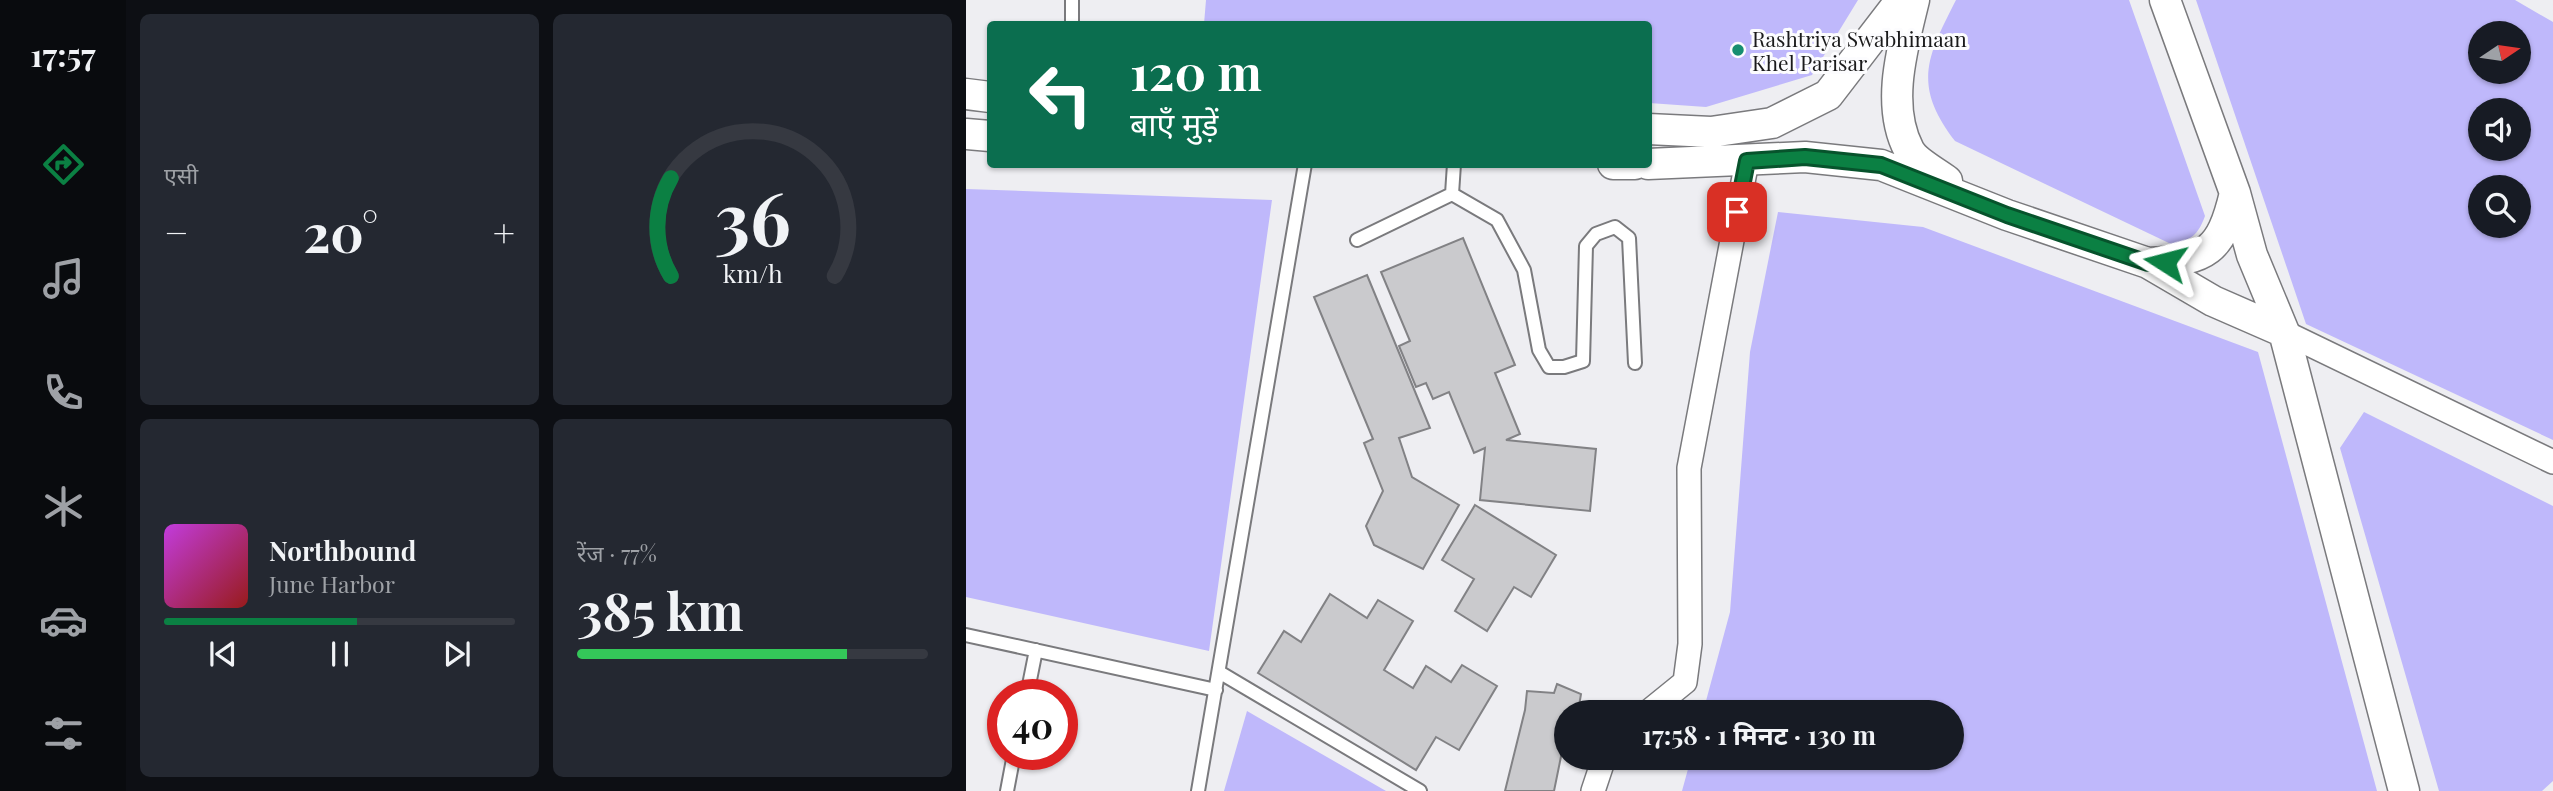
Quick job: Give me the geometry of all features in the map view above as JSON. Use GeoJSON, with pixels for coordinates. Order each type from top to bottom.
{"type":"FeatureCollection","features":[{"type":"Feature","properties":{"kind":"street"},"geometry":{"type":"LineString","coordinates":[[1652,129],[1711,132],[1772,122],[1828,95],[1902,0]]}},
{"type":"Feature","properties":{"kind":"street"},"geometry":{"type":"LineString","coordinates":[[1914,0],[1898,75],[1898,108],[1910,152],[1975,202]]}},
{"type":"Feature","properties":{"kind":"street"},"geometry":{"type":"LineString","coordinates":[[2165,0],[2235,193],[2252,256],[2284,332],[2404,791]]}},
{"type":"Feature","properties":{"kind":"street"},"geometry":{"type":"LineString","coordinates":[[966,94],[987,97]]}},
{"type":"Feature","properties":{"kind":"street"},"geometry":{"type":"LineString","coordinates":[[966,134],[987,136]]}},
{"type":"Feature","properties":{"kind":"street"},"geometry":{"type":"LineString","coordinates":[[1652,164],[1805,157],[1881,165],[1975,202],[2148,263],[2213,301],[2284,332],[2553,462]]}},
{"type":"Feature","properties":{"kind":"street"},"geometry":{"type":"LineString","coordinates":[[1663,700],[1685,682],[1690,644],[1689,468],[1747,161]]}},
{"type":"Feature","properties":{"kind":"street"},"geometry":{"type":"LineString","coordinates":[[2148,263],[2182,262],[2202,256],[2226,228],[2235,193]]}},
{"type":"Feature","properties":{"kind":"street"},"geometry":{"type":"LineString","coordinates":[[1592,791],[1600,770]]}},
{"type":"Feature","properties":{"kind":"lane"},"geometry":{"type":"LineString","coordinates":[[1072,0],[1072,21]]}},
{"type":"Feature","properties":{"kind":"lane"},"geometry":{"type":"LineString","coordinates":[[1198,791],[1305,168]]}},
{"type":"Feature","properties":{"kind":"lane"},"geometry":{"type":"LineString","coordinates":[[1452,194],[1454,168]]}},
{"type":"Feature","properties":{"kind":"lane"},"geometry":{"type":"LineString","coordinates":[[1357,240],[1452,194]]}},
{"type":"Feature","properties":{"kind":"lane"},"geometry":{"type":"LineString","coordinates":[[1452,194],[1497,220],[1524,270],[1539,351],[1549,367],[1564,367],[1583,361],[1586,246],[1597,234],[1615,227],[1629,238],[1634,363]]}},
{"type":"Feature","properties":{"kind":"lane"},"geometry":{"type":"LineString","coordinates":[[966,635],[1216,690]]}},
{"type":"Feature","properties":{"kind":"lane"},"geometry":{"type":"LineString","coordinates":[[1030,679],[1036,650]]}},
{"type":"Feature","properties":{"kind":"lane"},"geometry":{"type":"LineString","coordinates":[[1219,672],[1420,791]]}},
{"type":"Feature","properties":{"kind":"lane"},"geometry":{"type":"LineString","coordinates":[[1007,791],[1011,770]]}},
{"type":"Feature","properties":{"kind":"shaded area","name":"Rashtriya Swabhimaan Khel Parisar"},"geometry":{"type":"Polygon","coordinates":[[[1206,0],[1858,0],[1812,75],[1706,107],[1652,103],[1652,21],[1204,21],[1206,0]]]}},
{"type":"Feature","properties":{"kind":"shaded area"},"geometry":{"type":"Polygon","coordinates":[[[1956,0],[2129,0],[2205,216],[2200,228],[2189,239],[2171,244],[1955,141],[1933,103],[1928,71],[1938,38],[1956,0]]]}},
{"type":"Feature","properties":{"kind":"shaded area"},"geometry":{"type":"Polygon","coordinates":[[[2196,0],[2515,0],[2553,22],[2553,440],[2306,324],[2196,0]]]}},
{"type":"Feature","properties":{"kind":"shaded area"},"geometry":{"type":"Polygon","coordinates":[[[966,189],[1272,200],[1209,651],[966,597],[966,189]]]}},
{"type":"Feature","properties":{"kind":"shaded area"},"geometry":{"type":"Polygon","coordinates":[[[1778,212],[1923,227],[2258,352],[2377,791],[1682,791],[1688,770],[1964,770],[1964,700],[1706,700],[1730,612],[1750,352],[1778,212]]]}},
{"type":"Feature","properties":{"kind":"shaded area"},"geometry":{"type":"Polygon","coordinates":[[[2364,412],[2553,506],[2553,781],[2542,791],[2439,791],[2340,448],[2364,412]]]}},
{"type":"Feature","properties":{"kind":"shaded area"},"geometry":{"type":"Polygon","coordinates":[[[1247,711],[1386,791],[1224,791],[1247,711]]]}},
{"type":"Feature","properties":{"kind":"building"},"geometry":{"type":"Polygon","coordinates":[[[1463,238],[1515,365],[1495,373],[1520,434],[1506,440],[1596,449],[1590,511],[1480,500],[1485,448],[1474,453],[1449,392],[1433,399],[1426,383],[1416,387],[1399,346],[1410,341],[1381,272],[1463,238]]]}},
{"type":"Feature","properties":{"kind":"building"},"geometry":{"type":"Polygon","coordinates":[[[1367,275],[1430,428],[1399,438],[1412,477],[1459,505],[1423,569],[1374,545],[1366,526],[1383,491],[1364,443],[1373,439],[1314,297],[1367,275]]]}},
{"type":"Feature","properties":{"kind":"building"},"geometry":{"type":"Polygon","coordinates":[[[1475,505],[1556,555],[1531,597],[1514,587],[1487,631],[1455,611],[1474,579],[1442,560],[1475,505]]]}},
{"type":"Feature","properties":{"kind":"building"},"geometry":{"type":"Polygon","coordinates":[[[1330,594],[1367,618],[1378,600],[1413,621],[1384,670],[1413,688],[1426,666],[1451,682],[1462,665],[1497,686],[1459,750],[1436,737],[1416,770],[1258,673],[1284,631],[1301,642],[1330,594]]]}},
{"type":"Feature","properties":{"kind":"building"},"geometry":{"type":"Polygon","coordinates":[[[1557,684],[1581,694],[1580,700],[1554,700],[1554,770],[1558,770],[1554,791],[1505,791],[1525,710],[1527,691],[1554,693],[1557,684]]]}},
{"type":"Feature","properties":{"kind":"place","name":"Rashtriya Swabhimaan Khel Parisar"},"geometry":{"type":"Point","coordinates":[1738,50]}},
{"type":"Feature","properties":{"kind":"route"},"geometry":{"type":"LineString","coordinates":[[1737,212],[1747,161],[1805,157],[1881,165],[2007,215],[2148,263],[2165,262]]}}]}
